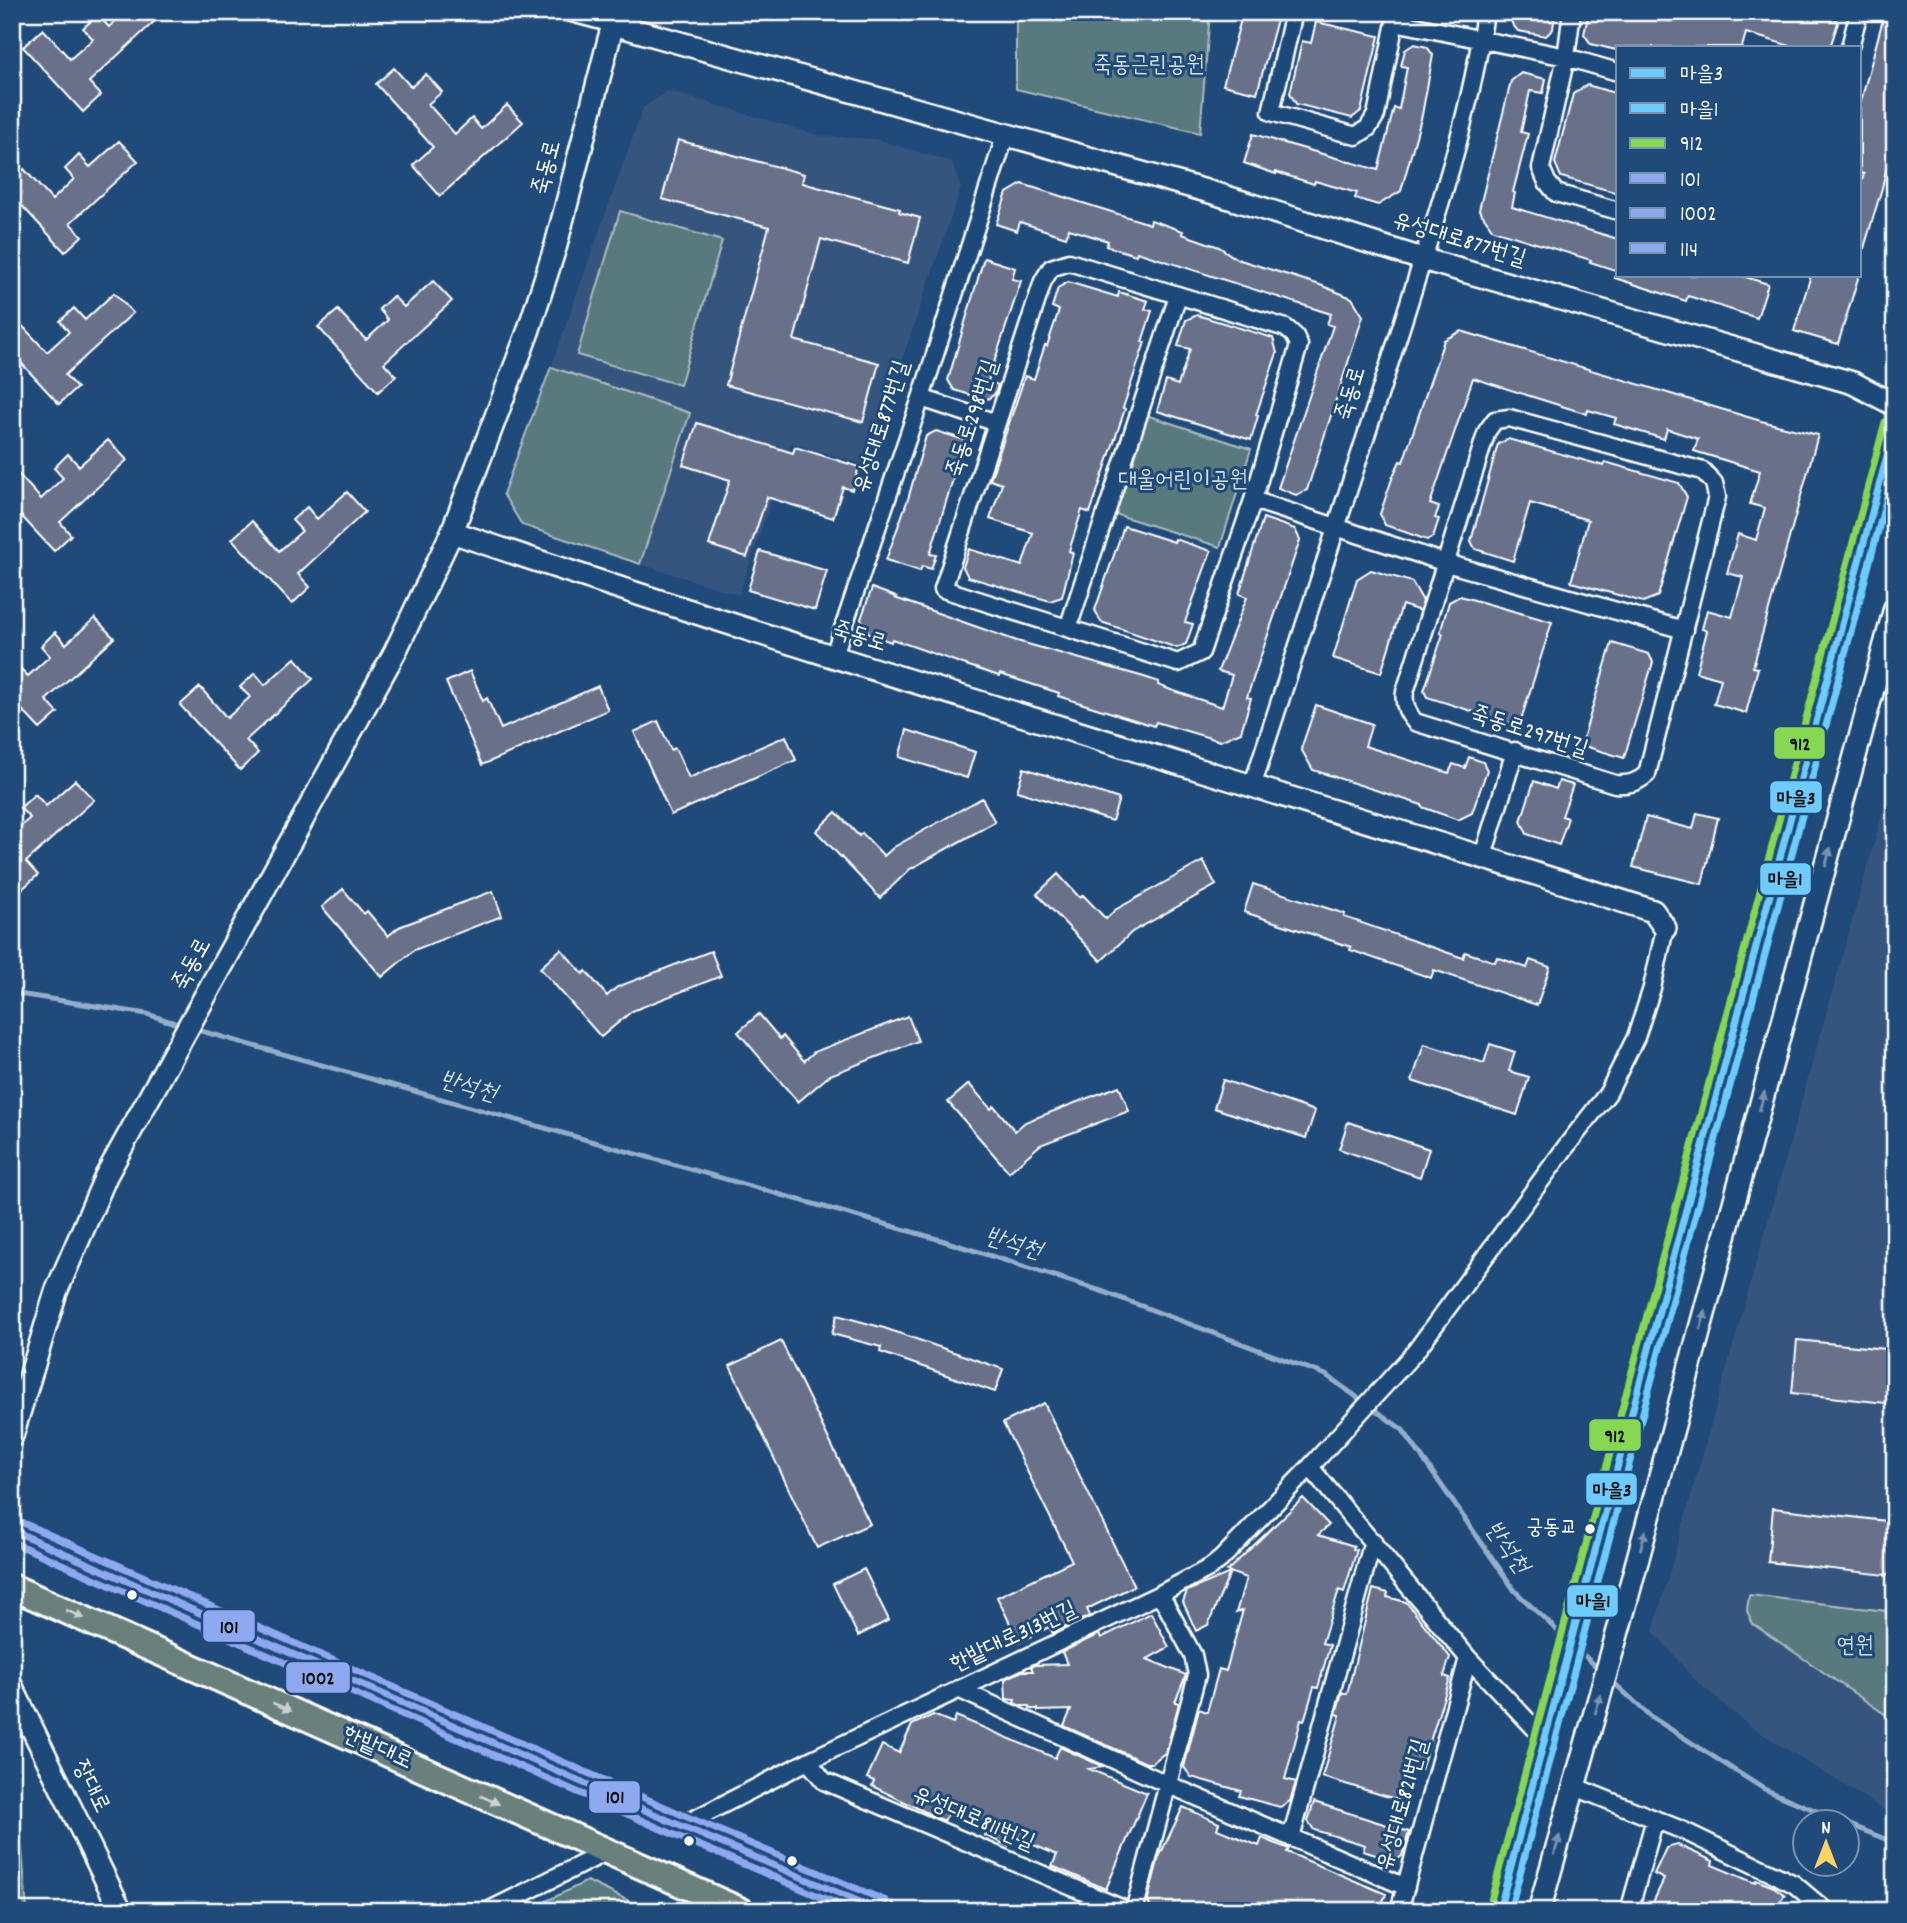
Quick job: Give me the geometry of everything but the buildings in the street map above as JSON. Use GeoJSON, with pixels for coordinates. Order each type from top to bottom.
{"type":"FeatureCollection","features":[{"type":"Feature","properties":{"kind":"main road"},"geometry":{"type":"LineString","coordinates":[[12,1530],[681,1826],[882,1911]]}},
{"type":"Feature","properties":{"kind":"main road","name":"한밭대로"},"geometry":{"type":"LineString","coordinates":[[12,1587],[742,1911]]}},
{"type":"Feature","properties":{"kind":"street","name":"유성대로877번길"},"geometry":{"type":"LineString","coordinates":[[568,12],[615,18],[1217,194],[1422,259],[1853,383],[1895,405]]}},
{"type":"Feature","properties":{"kind":"street"},"geometry":{"type":"LineString","coordinates":[[1294,12],[1271,112],[1356,136],[1368,128],[1376,115],[1396,17],[1481,41],[1566,57],[1616,71]]}},
{"type":"Feature","properties":{"kind":"street","name":"죽동로"},"geometry":{"type":"LineString","coordinates":[[1252,787],[1338,528],[1422,259],[1471,90],[1485,12]]}},
{"type":"Feature","properties":{"kind":"street"},"geometry":{"type":"LineString","coordinates":[[1572,12],[1566,57],[1541,169],[1556,193],[1616,210]]}},
{"type":"Feature","properties":{"kind":"street"},"geometry":{"type":"LineString","coordinates":[[1850,46],[1859,12]]}},
{"type":"Feature","properties":{"kind":"street","name":"죽동로"},"geometry":{"type":"LineString","coordinates":[[12,1436],[56,1292],[106,1176],[395,652],[452,532],[528,332],[556,245],[615,18]]}},
{"type":"Feature","properties":{"kind":"street","name":"유성대로877번길"},"geometry":{"type":"LineString","coordinates":[[833,658],[921,398],[1006,133]]}},
{"type":"Feature","properties":{"kind":"street","name":"죽동로298번길"},"geometry":{"type":"LineString","coordinates":[[1069,262],[1286,328],[1295,336],[1298,345],[1253,500],[1201,652],[1178,663],[943,589],[997,423],[1043,281],[1051,268],[1069,262]]}},
{"type":"Feature","properties":{"kind":"street"},"geometry":{"type":"LineString","coordinates":[[1068,628],[1178,296]]}},
{"type":"Feature","properties":{"kind":"street"},"geometry":{"type":"LineString","coordinates":[[921,398],[997,423]]}},
{"type":"Feature","properties":{"kind":"street","name":"죽동로297번길"},"geometry":{"type":"LineString","coordinates":[[1509,418],[1703,471],[1714,483],[1717,497],[1647,774],[1628,785],[1615,784],[1415,722],[1405,704],[1405,692],[1446,563],[1487,431],[1495,420],[1509,418]]}},
{"type":"Feature","properties":{"kind":"street"},"geometry":{"type":"LineString","coordinates":[[1499,1911],[1895,425]]}},
{"type":"Feature","properties":{"kind":"street"},"geometry":{"type":"LineString","coordinates":[[1253,500],[1446,563],[1684,630]]}},
{"type":"Feature","properties":{"kind":"street","name":"죽동로"},"geometry":{"type":"LineString","coordinates":[[452,532],[833,658],[1483,856],[1653,911],[1665,928]]}},
{"type":"Feature","properties":{"kind":"street"},"geometry":{"type":"LineString","coordinates":[[1539,1911],[1626,1606],[1895,608]]}},
{"type":"Feature","properties":{"kind":"street"},"geometry":{"type":"LineString","coordinates":[[1483,856],[1515,751]]}},
{"type":"Feature","properties":{"kind":"street","name":"한밭대로313번길"},"geometry":{"type":"LineString","coordinates":[[681,1826],[808,1761],[1160,1594],[1211,1567],[1333,1443],[1415,1352],[1608,1093],[1636,1037],[1652,988],[1665,928]]}},
{"type":"Feature","properties":{"kind":"street"},"geometry":{"type":"LineString","coordinates":[[1310,1467],[1468,1658],[1544,1738]]}},
{"type":"Feature","properties":{"kind":"street"},"geometry":{"type":"LineString","coordinates":[[1291,1838],[1373,1541]]}},
{"type":"Feature","properties":{"kind":"street"},"geometry":{"type":"LineString","coordinates":[[1134,1911],[1197,1675],[1196,1664],[1160,1594]]}},
{"type":"Feature","properties":{"kind":"street","name":"유성대로821번길"},"geometry":{"type":"LineString","coordinates":[[958,1689],[1167,1784],[1406,1887],[1468,1658]]}},
{"type":"Feature","properties":{"kind":"street","name":"장대로"},"geometry":{"type":"LineString","coordinates":[[12,1687],[121,1911]]}},
{"type":"Feature","properties":{"kind":"street","name":"유성대로811번길"},"geometry":{"type":"LineString","coordinates":[[808,1761],[824,1781],[1128,1911]]}},
{"type":"Feature","properties":{"kind":"street"},"geometry":{"type":"LineString","coordinates":[[1576,1777],[1656,1819],[1794,1884],[1826,1911]]}},
{"type":"Feature","properties":{"kind":"street"},"geometry":{"type":"LineString","coordinates":[[1629,1911],[1656,1819]]}},
{"type":"Feature","properties":{"kind":"street"},"geometry":{"type":"LineString","coordinates":[[488,1911],[606,1852]]}},
{"type":"Feature","properties":{"kind":"street"},"geometry":{"type":"LineString","coordinates":[[1399,1911],[1406,1887]]}},
{"type":"Feature","properties":{"kind":"shaded area"},"geometry":{"type":"Polygon","coordinates":[[[668,91],[821,136],[875,139],[952,162],[961,188],[866,465],[791,443],[739,595],[640,564],[690,413],[551,367],[643,108],[668,91]]]}},
{"type":"Feature","properties":{"kind":"shaded area"},"geometry":{"type":"Polygon","coordinates":[[[1895,768],[1895,1817],[1748,1725],[1695,1680],[1653,1631],[1895,768]]]}},
{"type":"Feature","properties":{"kind":"green space","name":"죽동근린공원"},"geometry":{"type":"Polygon","coordinates":[[[1016,12],[1210,12],[1200,133],[1016,89],[1016,12]]]}},
{"type":"Feature","properties":{"kind":"green space"},"geometry":{"type":"Polygon","coordinates":[[[620,211],[722,241],[680,385],[577,355],[620,211]]]}},
{"type":"Feature","properties":{"kind":"green space"},"geometry":{"type":"Polygon","coordinates":[[[551,367],[690,413],[640,564],[522,525],[503,494],[551,367]]]}},
{"type":"Feature","properties":{"kind":"green space","name":"대울어린이공원"},"geometry":{"type":"Polygon","coordinates":[[[1146,415],[1251,449],[1220,547],[1115,514],[1146,415]]]}},
{"type":"Feature","properties":{"kind":"green space","name":"연원"},"geometry":{"type":"Polygon","coordinates":[[[1749,1595],[1895,1612],[1895,1721],[1753,1624],[1747,1611],[1749,1595]]]}},
{"type":"Feature","properties":{"kind":"green space"},"geometry":{"type":"Polygon","coordinates":[[[12,1830],[22,1850],[27,1911],[12,1911],[12,1830]]]}},
{"type":"Feature","properties":{"kind":"green space"},"geometry":{"type":"Polygon","coordinates":[[[587,1881],[650,1911],[526,1911],[587,1881]]]}},
{"type":"Feature","properties":{"kind":"waterway","name":"반석천"},"geometry":{"type":"LineString","coordinates":[[12,993],[147,1014],[184,1026]]}},
{"type":"Feature","properties":{"kind":"waterway","name":"반석천"},"geometry":{"type":"LineString","coordinates":[[194,1029],[941,1240],[1104,1292],[1326,1375],[1403,1430],[1515,1591],[1565,1638]]}},
{"type":"Feature","properties":{"kind":"waterway","name":"반석천"},"geometry":{"type":"LineString","coordinates":[[1575,1647],[1601,1671]]}},
{"type":"Feature","properties":{"kind":"waterway","name":"반석천"},"geometry":{"type":"LineString","coordinates":[[1611,1680],[1650,1716],[1764,1789],[1809,1808]]}},
{"type":"Feature","properties":{"kind":"waterway","name":"반석천"},"geometry":{"type":"LineString","coordinates":[[1862,1830],[1895,1843]]}},
{"type":"Feature","properties":{"kind":"transit line","name":"912"},"geometry":{"type":"LineString","coordinates":[[1489,1908],[1885,422]]}},
{"type":"Feature","properties":{"kind":"transit line","name":"마을3"},"geometry":{"type":"LineString","coordinates":[[1499,1911],[1895,426]]}},
{"type":"Feature","properties":{"kind":"transit line","name":"마을1"},"geometry":{"type":"LineString","coordinates":[[1510,1911],[1895,467]]}},
{"type":"Feature","properties":{"kind":"transit line","name":"114"},"geometry":{"type":"LineString","coordinates":[[16,1520],[685,1816],[886,1901]]}},
{"type":"Feature","properties":{"kind":"transit line","name":"101"},"geometry":{"type":"LineString","coordinates":[[12,1530],[681,1826],[881,1911]]}},
{"type":"Feature","properties":{"kind":"transit line","name":"1002"},"geometry":{"type":"LineString","coordinates":[[12,1542],[677,1836],[854,1911]]}},
{"type":"Feature","properties":{"kind":"place","name":"궁동교"},"geometry":{"type":"Point","coordinates":[1590,1529]}}]}
